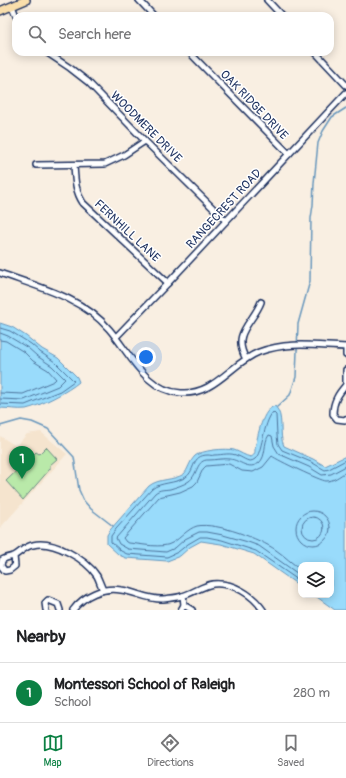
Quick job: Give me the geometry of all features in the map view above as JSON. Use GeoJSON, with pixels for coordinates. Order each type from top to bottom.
{"type":"FeatureCollection","features":[{"type":"Feature","properties":{"kind":"main road"},"geometry":{"type":"LineString","coordinates":[[0,11],[26,0]]}},
{"type":"Feature","properties":{"kind":"street"},"geometry":{"type":"LineString","coordinates":[[139,0],[150,12]]}},
{"type":"Feature","properties":{"kind":"street"},"geometry":{"type":"LineString","coordinates":[[267,0],[278,12]]}},
{"type":"Feature","properties":{"kind":"street"},"geometry":{"type":"LineString","coordinates":[[12,6],[14,12]]}},
{"type":"Feature","properties":{"kind":"street","name":"WOODMERE DRIVE"},"geometry":{"type":"LineString","coordinates":[[52,56],[88,82],[226,221]]}},
{"type":"Feature","properties":{"kind":"street","name":"OAK RIDGE DRIVE"},"geometry":{"type":"LineString","coordinates":[[193,56],[289,154]]}},
{"type":"Feature","properties":{"kind":"street"},"geometry":{"type":"LineString","coordinates":[[319,56],[346,85]]}},
{"type":"Feature","properties":{"kind":"street","name":"RANGECREST ROAD"},"geometry":{"type":"LineString","coordinates":[[116,337],[168,284],[346,93]]}},
{"type":"Feature","properties":{"kind":"street"},"geometry":{"type":"LineString","coordinates":[[36,165],[105,164],[124,155],[145,141]]}},
{"type":"Feature","properties":{"kind":"street","name":"FERNHILL LANE"},"geometry":{"type":"LineString","coordinates":[[74,165],[76,188],[78,196],[83,203],[168,284]]}},
{"type":"Feature","properties":{"kind":"street"},"geometry":{"type":"LineString","coordinates":[[0,273],[51,292],[86,308],[100,319],[116,337],[143,374],[154,384],[171,392],[191,393],[206,389],[246,359],[258,352],[292,344],[346,347],[346,355]]}},
{"type":"Feature","properties":{"kind":"street"},"geometry":{"type":"LineString","coordinates":[[246,359],[242,351],[241,337],[244,328],[258,310],[261,302]]}},
{"type":"Feature","properties":{"kind":"street"},"geometry":{"type":"LineString","coordinates":[[346,370],[346,385],[333,405],[333,414],[337,419],[346,420]]}},
{"type":"Feature","properties":{"kind":"street"},"geometry":{"type":"LineString","coordinates":[[14,556],[32,545],[42,544],[54,546],[76,556],[85,563],[97,576],[103,590]]}},
{"type":"Feature","properties":{"kind":"street"},"geometry":{"type":"LineString","coordinates":[[73,610],[84,599],[103,590],[120,590],[148,598],[162,599],[183,596],[197,589],[214,584],[233,587],[249,594],[263,610]]}},
{"type":"Feature","properties":{"kind":"street"},"geometry":{"type":"LineString","coordinates":[[183,596],[182,608],[192,610]]}},
{"type":"Feature","properties":{"kind":"street"},"geometry":{"type":"LineString","coordinates":[[46,610],[45,603],[48,600],[58,604],[60,610]]}},
{"type":"Feature","properties":{"kind":"shaded area"},"geometry":{"type":"Polygon","coordinates":[[[41,432],[67,454],[0,528],[0,436],[16,446],[27,434],[41,432]]]}},
{"type":"Feature","properties":{"kind":"green space"},"geometry":{"type":"Polygon","coordinates":[[[46,447],[57,459],[50,465],[50,469],[23,500],[6,481],[36,452],[39,454],[46,447]]]}},
{"type":"Feature","properties":{"kind":"water"},"geometry":{"type":"Polygon","coordinates":[[[0,323],[12,327],[42,349],[58,358],[77,377],[79,382],[62,394],[46,402],[26,409],[0,408],[0,323]]]}},
{"type":"Feature","properties":{"kind":"water"},"geometry":{"type":"Polygon","coordinates":[[[275,406],[280,415],[281,436],[284,446],[325,466],[346,456],[346,610],[335,610],[318,598],[334,598],[334,562],[298,562],[298,585],[254,554],[221,544],[201,541],[190,547],[180,556],[167,561],[126,558],[119,555],[107,544],[107,535],[110,530],[149,486],[153,483],[175,478],[184,474],[193,458],[198,454],[202,452],[225,449],[234,450],[251,457],[255,453],[259,430],[264,417],[271,408],[275,406]]]}},
{"type":"Feature","properties":{"kind":"waterway"},"geometry":{"type":"LineString","coordinates":[[277,407],[290,395],[296,377],[298,324],[310,281],[311,218],[318,143],[323,131],[332,117],[346,108]]}},
{"type":"Feature","properties":{"kind":"waterway"},"geometry":{"type":"LineString","coordinates":[[0,426],[21,420],[32,422],[48,429],[74,457],[79,490],[84,501],[91,509],[113,526]]}},
{"type":"Feature","properties":{"kind":"place","name":"Montessori School of Raleigh"},"geometry":{"type":"Point","coordinates":[22,479]}}]}
